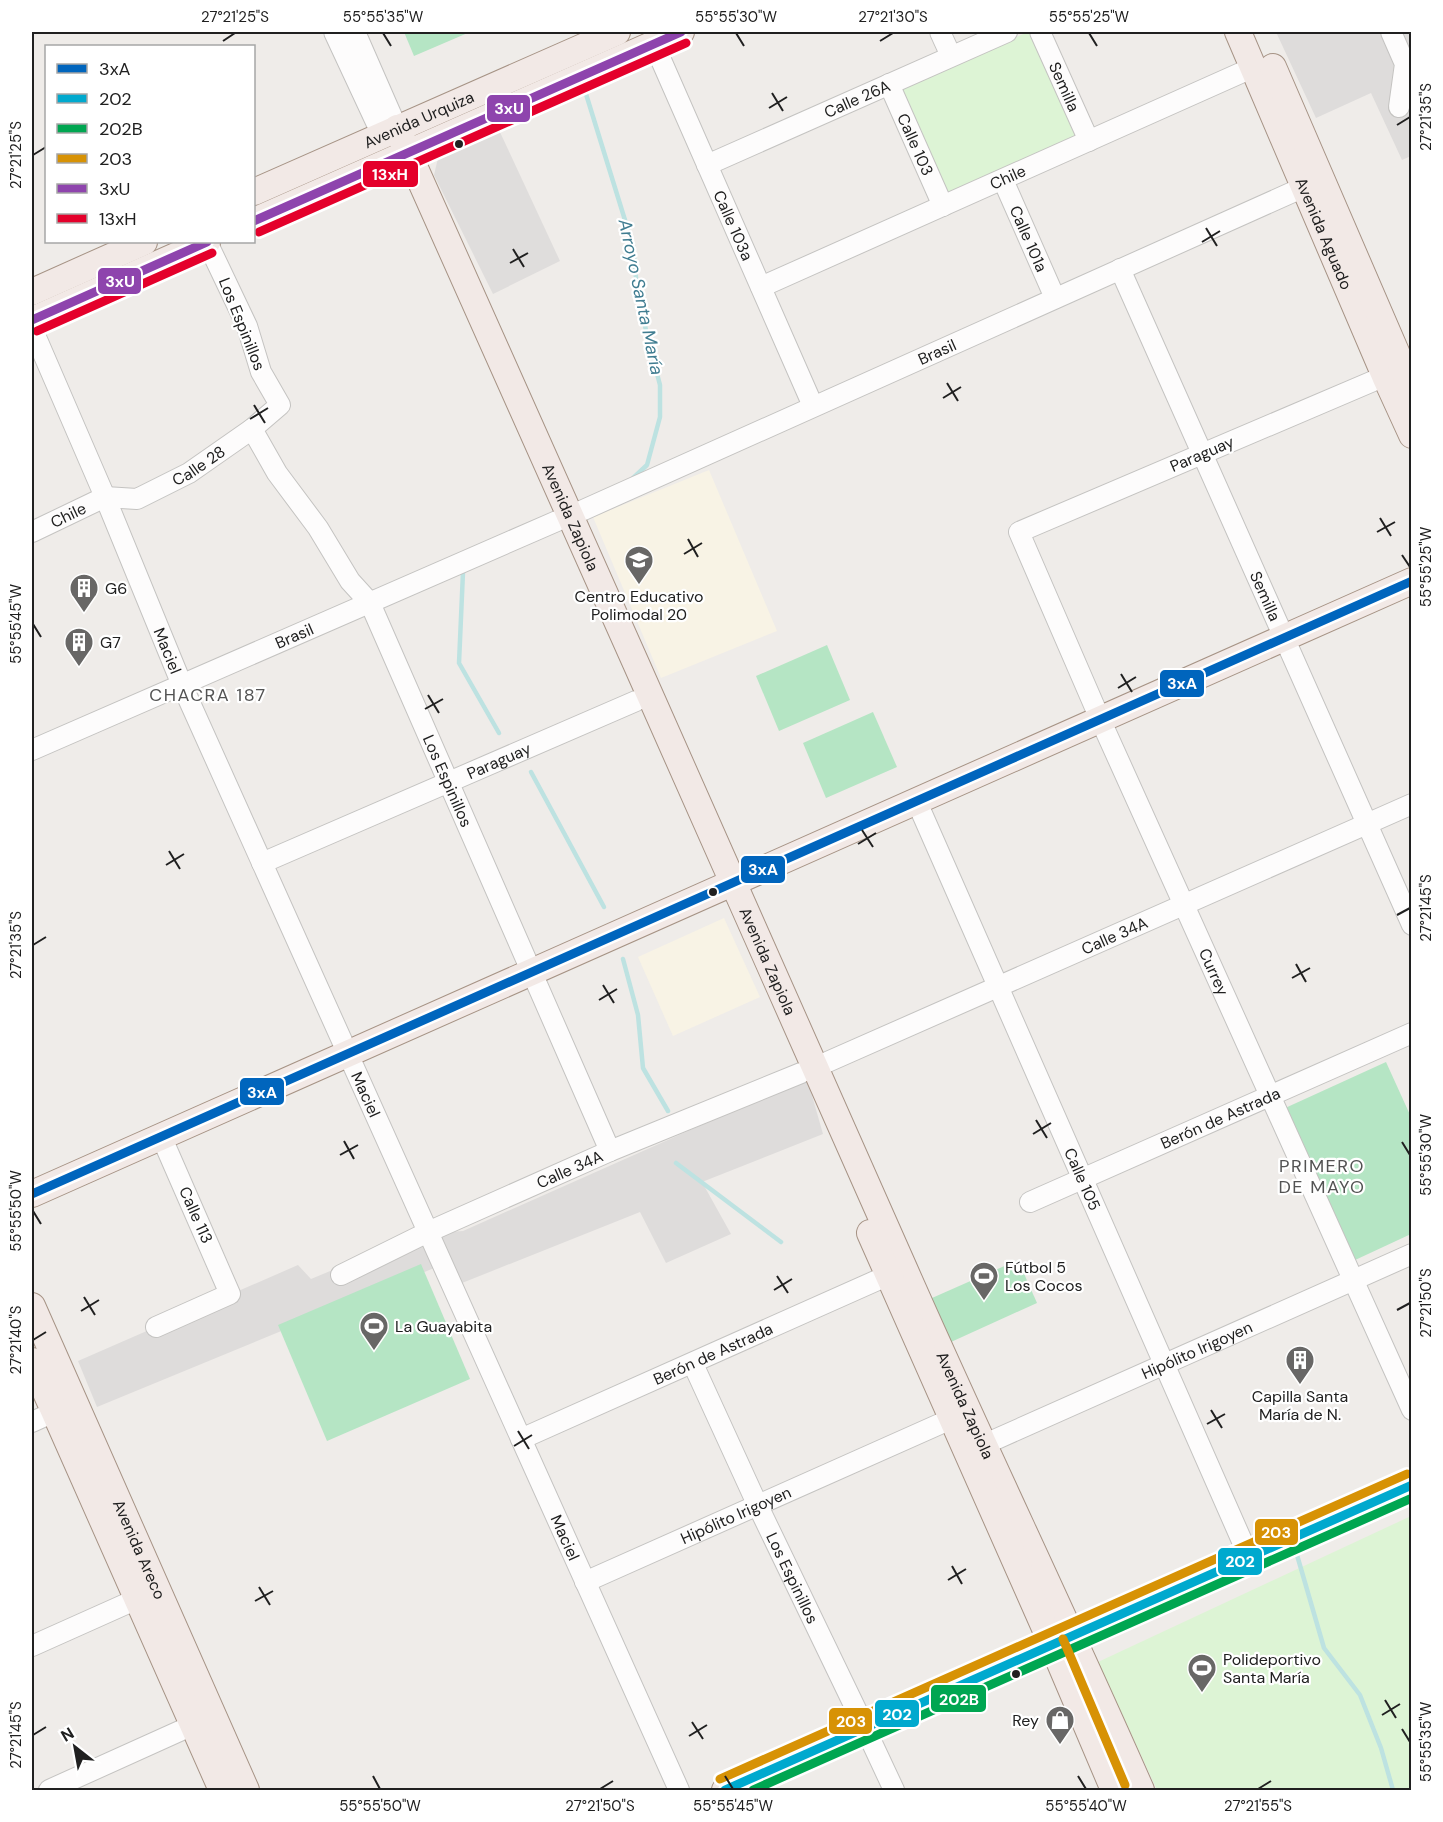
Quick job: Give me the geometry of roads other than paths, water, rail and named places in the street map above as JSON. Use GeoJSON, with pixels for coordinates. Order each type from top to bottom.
{"type":"FeatureCollection","features":[{"type":"Feature","properties":{"kind":"main road","name":"Avenida Urquiza"},"geometry":{"type":"LineString","coordinates":[[255,220],[395,143],[617,32]]}},
{"type":"Feature","properties":{"kind":"main road","name":"Avenida Urquiza"},"geometry":{"type":"LineString","coordinates":[[255,192],[395,143],[681,32]]}},
{"type":"Feature","properties":{"kind":"main road","name":"Avenida Aguado"},"geometry":{"type":"LineString","coordinates":[[1238,32],[1384,376],[1412,435]]}},
{"type":"Feature","properties":{"kind":"main road","name":"Avenida Aguado"},"geometry":{"type":"LineString","coordinates":[[1257,32],[1412,389]]}},
{"type":"Feature","properties":{"kind":"main road","name":"Avenida Zapiola"},"geometry":{"type":"LineString","coordinates":[[395,143],[809,1070],[896,1272],[951,1419],[1141,1791]]}},
{"type":"Feature","properties":{"kind":"main road"},"geometry":{"type":"LineString","coordinates":[[32,292],[142,243]]}},
{"type":"Feature","properties":{"kind":"main road"},"geometry":{"type":"LineString","coordinates":[[32,320],[205,243]]}},
{"type":"Feature","properties":{"kind":"main road","name":"Avenida Zapiola"},"geometry":{"type":"LineString","coordinates":[[563,518],[636,701],[726,884]]}},
{"type":"Feature","properties":{"kind":"main road"},"geometry":{"type":"LineString","coordinates":[[32,1194],[1412,581]]}},
{"type":"Feature","properties":{"kind":"main road","name":"Avenida Zapiola"},"geometry":{"type":"LineString","coordinates":[[896,1272],[983,1445],[1062,1640],[1114,1791]]}},
{"type":"Feature","properties":{"kind":"main road","name":"Avenida Areco"},"geometry":{"type":"LineString","coordinates":[[32,1306],[246,1791]]}},
{"type":"Feature","properties":{"kind":"main road","name":"Avenida Areco"},"geometry":{"type":"LineString","coordinates":[[32,1361],[43,1417],[137,1599],[222,1791]]}},
{"type":"Feature","properties":{"kind":"main road"},"geometry":{"type":"LineString","coordinates":[[725,1791],[1412,1485]]}},
{"type":"Feature","properties":{"kind":"street","name":"Avenida Zapiola"},"geometry":{"type":"LineString","coordinates":[[334,32],[395,143]]}},
{"type":"Feature","properties":{"kind":"street","name":"Avenida Zapiola"},"geometry":{"type":"LineString","coordinates":[[355,32],[395,143]]}},
{"type":"Feature","properties":{"kind":"street"},"geometry":{"type":"LineString","coordinates":[[940,32],[951,56]]}},
{"type":"Feature","properties":{"kind":"street","name":"Calle 26A"},"geometry":{"type":"LineString","coordinates":[[707,165],[1007,32]]}},
{"type":"Feature","properties":{"kind":"street","name":"Semilla"},"geometry":{"type":"LineString","coordinates":[[1040,32],[1089,141]]}},
{"type":"Feature","properties":{"kind":"street"},"geometry":{"type":"LineString","coordinates":[[1377,32],[1403,85]]}},
{"type":"Feature","properties":{"kind":"street"},"geometry":{"type":"LineString","coordinates":[[1391,32],[1405,64],[1399,107]]}},
{"type":"Feature","properties":{"kind":"street","name":"Calle 103a"},"geometry":{"type":"LineString","coordinates":[[654,44],[813,406]]}},
{"type":"Feature","properties":{"kind":"street","name":"Chile"},"geometry":{"type":"LineString","coordinates":[[761,287],[1254,67]]}},
{"type":"Feature","properties":{"kind":"street","name":"Calle 103"},"geometry":{"type":"LineString","coordinates":[[889,84],[943,206]]}},
{"type":"Feature","properties":{"kind":"street","name":"Calle 101a"},"geometry":{"type":"LineString","coordinates":[[1003,180],[1055,298]]}},
{"type":"Feature","properties":{"kind":"street","name":"Brasil"},"geometry":{"type":"LineString","coordinates":[[32,750],[563,518],[1304,187]]}},
{"type":"Feature","properties":{"kind":"street","name":"Los Espinillos"},"geometry":{"type":"LineString","coordinates":[[207,243],[247,326],[261,372],[280,405]]}},
{"type":"Feature","properties":{"kind":"street","name":"Semilla"},"geometry":{"type":"LineString","coordinates":[[1120,269],[1412,925]]}},
{"type":"Feature","properties":{"kind":"street","name":"Maciel"},"geometry":{"type":"LineString","coordinates":[[32,328],[105,497],[182,685],[679,1791]]}},
{"type":"Feature","properties":{"kind":"street","name":"Paraguay"},"geometry":{"type":"LineString","coordinates":[[1019,532],[1384,376]]}},
{"type":"Feature","properties":{"kind":"street","name":"Calle 28"},"geometry":{"type":"LineString","coordinates":[[105,497],[137,499],[189,473],[252,429],[280,405]]}},
{"type":"Feature","properties":{"kind":"street","name":"Los Espinillos"},"geometry":{"type":"LineString","coordinates":[[252,429],[277,473],[318,528],[350,581],[370,603],[610,1151]]}},
{"type":"Feature","properties":{"kind":"street","name":"Chile"},"geometry":{"type":"LineString","coordinates":[[32,532],[105,497]]}},
{"type":"Feature","properties":{"kind":"street","name":"Currey"},"geometry":{"type":"LineString","coordinates":[[1019,532],[1412,1410]]}},
{"type":"Feature","properties":{"kind":"street","name":"Paraguay"},"geometry":{"type":"LineString","coordinates":[[262,862],[636,701]]}},
{"type":"Feature","properties":{"kind":"street","name":"Calle 105"},"geometry":{"type":"LineString","coordinates":[[916,800],[1249,1557]]}},
{"type":"Feature","properties":{"kind":"street","name":"Calle 34A"},"geometry":{"type":"LineString","coordinates":[[341,1275],[428,1232],[610,1151],[809,1070],[1412,804]]}},
{"type":"Feature","properties":{"kind":"street","name":"Berón de Astrada"},"geometry":{"type":"LineString","coordinates":[[1030,1202],[1412,1033]]}},
{"type":"Feature","properties":{"kind":"street","name":"Calle 113"},"geometry":{"type":"LineString","coordinates":[[156,1327],[231,1294],[161,1136]]}},
{"type":"Feature","properties":{"kind":"street","name":"Hipólito Irigoyen"},"geometry":{"type":"LineString","coordinates":[[983,1445],[1412,1254]]}},
{"type":"Feature","properties":{"kind":"street","name":"Berón de Astrada"},"geometry":{"type":"LineString","coordinates":[[521,1439],[896,1272]]}},
{"type":"Feature","properties":{"kind":"street","name":"Los Espinillos"},"geometry":{"type":"LineString","coordinates":[[693,1364],[894,1791]]}},
{"type":"Feature","properties":{"kind":"street","name":"Hipólito Irigoyen"},"geometry":{"type":"LineString","coordinates":[[585,1582],[951,1419]]}},
{"type":"Feature","properties":{"kind":"street"},"geometry":{"type":"LineString","coordinates":[[32,1646],[137,1599]]}},
{"type":"Feature","properties":{"kind":"street"},"geometry":{"type":"LineString","coordinates":[[49,1791],[193,1725]]}},
{"type":"Feature","properties":{"kind":"waterway","name":"Arroyo Santa María"},"geometry":{"type":"LineString","coordinates":[[586,94],[633,246],[636,278],[647,336],[660,385],[660,417],[647,465],[631,480]]}},
{"type":"Feature","properties":{"kind":"waterway","name":"Arroyo Santa María"},"geometry":{"type":"LineString","coordinates":[[463,572],[459,663],[499,733]]}},
{"type":"Feature","properties":{"kind":"waterway","name":"Arroyo Santa María"},"geometry":{"type":"LineString","coordinates":[[531,772],[604,907]]}},
{"type":"Feature","properties":{"kind":"waterway","name":"Arroyo Santa María"},"geometry":{"type":"LineString","coordinates":[[623,959],[638,1015],[643,1068],[668,1111]]}},
{"type":"Feature","properties":{"kind":"waterway","name":"Arroyo Santa María"},"geometry":{"type":"LineString","coordinates":[[676,1163],[781,1242]]}},
{"type":"Feature","properties":{"kind":"waterway","name":"Arroyo Santa María"},"geometry":{"type":"LineString","coordinates":[[1297,1555],[1324,1648],[1360,1695],[1381,1748],[1393,1790]]}},
{"type":"Feature","properties":{"kind":"place","name":"Centro Educativo Polimodal 20"},"geometry":{"type":"Point","coordinates":[639,586]}},
{"type":"Feature","properties":{"kind":"place","name":"G6"},"geometry":{"type":"Point","coordinates":[84,614]}},
{"type":"Feature","properties":{"kind":"place","name":"G7"},"geometry":{"type":"Point","coordinates":[79,668]}},
{"type":"Feature","properties":{"kind":"place","name":"Fútbol 5 Los Cocos"},"geometry":{"type":"Point","coordinates":[984,1302]}},
{"type":"Feature","properties":{"kind":"place","name":"La Guayabita"},"geometry":{"type":"Point","coordinates":[374,1352]}},
{"type":"Feature","properties":{"kind":"place","name":"Capilla Santa María de N."},"geometry":{"type":"Point","coordinates":[1300,1386]}},
{"type":"Feature","properties":{"kind":"place","name":"Polideportivo Santa María"},"geometry":{"type":"Point","coordinates":[1202,1694]}},
{"type":"Feature","properties":{"kind":"place","name":"Rey"},"geometry":{"type":"Point","coordinates":[1060,1746]}},
{"type":"Feature","properties":{"kind":"district","name":"CHACRA 187"},"geometry":{"type":"Point","coordinates":[208,695]}},
{"type":"Feature","properties":{"kind":"district","name":"PRIMERO DE MAYO"},"geometry":{"type":"Point","coordinates":[1322,1176]}}]}
